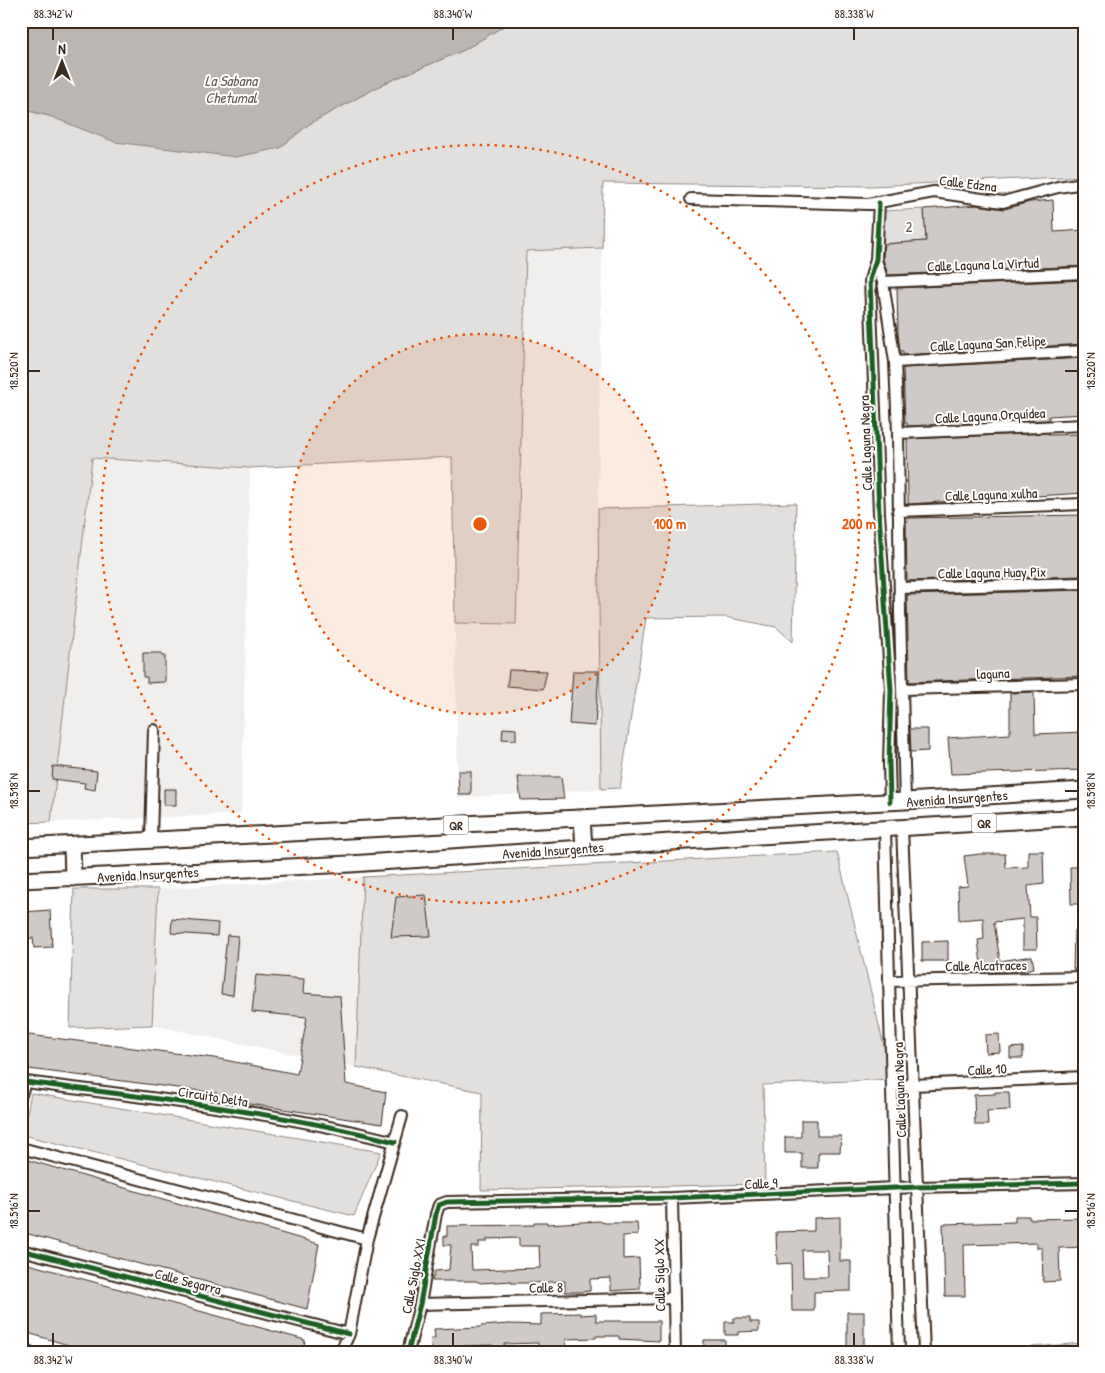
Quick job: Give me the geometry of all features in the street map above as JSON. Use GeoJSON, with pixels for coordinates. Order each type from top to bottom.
{"type":"FeatureCollection","features":[{"type":"Feature","properties":{"kind":"main road","name":"Avenida Insurgentes"},"geometry":{"type":"LineString","coordinates":[[21,847],[905,802],[1084,790]]}},
{"type":"Feature","properties":{"kind":"main road"},"geometry":{"type":"LineString","coordinates":[[758,809],[759,836]]}},
{"type":"Feature","properties":{"kind":"main road","name":"Avenida Insurgentes"},"geometry":{"type":"LineString","coordinates":[[21,880],[350,864],[759,836],[1084,817]]}},
{"type":"Feature","properties":{"kind":"main road"},"geometry":{"type":"LineString","coordinates":[[582,818],[584,848]]}},
{"type":"Feature","properties":{"kind":"main road"},"geometry":{"type":"LineString","coordinates":[[72,844],[72,878]]}},
{"type":"Feature","properties":{"kind":"street","name":"Calle Edzna"},"geometry":{"type":"LineString","coordinates":[[691,199],[878,204],[934,192],[1003,202],[1058,187],[1084,183]]}},
{"type":"Feature","properties":{"kind":"street","name":"Calle Laguna Negra"},"geometry":{"type":"LineString","coordinates":[[878,204],[876,259],[870,280],[879,513],[891,690],[890,802]]}},
{"type":"Feature","properties":{"kind":"street","name":"Calle Laguna Negra"},"geometry":{"type":"LineString","coordinates":[[876,259],[883,282],[895,362],[905,802]]}},
{"type":"Feature","properties":{"kind":"street","name":"Calle Laguna La Virtud"},"geometry":{"type":"LineString","coordinates":[[883,282],[1084,273]]}},
{"type":"Feature","properties":{"kind":"street","name":"Calle Laguna San Felipe"},"geometry":{"type":"LineString","coordinates":[[895,362],[1084,351]]}},
{"type":"Feature","properties":{"kind":"street","name":"Calle Laguna Orquídea"},"geometry":{"type":"LineString","coordinates":[[898,433],[1084,425]]}},
{"type":"Feature","properties":{"kind":"street","name":"Calle Laguna xulha"},"geometry":{"type":"LineString","coordinates":[[898,511],[1084,504]]}},
{"type":"Feature","properties":{"kind":"street","name":"Calle Laguna Huay Pix"},"geometry":{"type":"LineString","coordinates":[[900,588],[1084,583]]}},
{"type":"Feature","properties":{"kind":"street","name":"laguna"},"geometry":{"type":"LineString","coordinates":[[903,689],[1084,684]]}},
{"type":"Feature","properties":{"kind":"street"},"geometry":{"type":"LineString","coordinates":[[151,840],[154,730]]}},
{"type":"Feature","properties":{"kind":"street","name":"Calle Laguna Negra"},"geometry":{"type":"LineString","coordinates":[[885,828],[899,1352]]}},
{"type":"Feature","properties":{"kind":"street","name":"Calle Laguna Negra"},"geometry":{"type":"LineString","coordinates":[[902,828],[924,1352]]}},
{"type":"Feature","properties":{"kind":"street","name":"Calle Alcatraces"},"geometry":{"type":"LineString","coordinates":[[889,981],[1084,977]]}},
{"type":"Feature","properties":{"kind":"street","name":"Calle 10"},"geometry":{"type":"LineString","coordinates":[[892,1086],[1084,1077]]}},
{"type":"Feature","properties":{"kind":"street","name":"Circuito Delta"},"geometry":{"type":"LineString","coordinates":[[21,1095],[26,1082],[198,1105],[341,1128],[395,1142]]}},
{"type":"Feature","properties":{"kind":"street"},"geometry":{"type":"LineString","coordinates":[[342,1349],[349,1334],[367,1239],[402,1116]]}},
{"type":"Feature","properties":{"kind":"street"},"geometry":{"type":"LineString","coordinates":[[21,1148],[367,1239]]}},
{"type":"Feature","properties":{"kind":"street","name":"Calle 9"},"geometry":{"type":"LineString","coordinates":[[439,1205],[447,1202],[672,1198],[917,1187],[1084,1183]]}},
{"type":"Feature","properties":{"kind":"street","name":"Calle Siglo XX"},"geometry":{"type":"LineString","coordinates":[[672,1198],[675,1352]]}},
{"type":"Feature","properties":{"kind":"street","name":"Calle Siglo XXI"},"geometry":{"type":"LineString","coordinates":[[408,1352],[420,1304],[439,1205]]}},
{"type":"Feature","properties":{"kind":"street","name":"Calle Segarra"},"geometry":{"type":"LineString","coordinates":[[21,1250],[349,1334]]}},
{"type":"Feature","properties":{"kind":"street","name":"Calle 8"},"geometry":{"type":"LineString","coordinates":[[420,1304],[673,1298]]}},
{"type":"Feature","properties":{"kind":"street"},"geometry":{"type":"LineString","coordinates":[[21,1350],[30,1352]]}},
{"type":"Feature","properties":{"kind":"shaded area"},"geometry":{"type":"Polygon","coordinates":[[[602,248],[598,509],[601,789],[458,798],[455,623],[516,624],[526,251],[602,248]]]}},
{"type":"Feature","properties":{"kind":"shaded area"},"geometry":{"type":"Polygon","coordinates":[[[92,457],[250,468],[241,814],[51,822],[92,457]]]}},
{"type":"Feature","properties":{"kind":"shaded area"},"geometry":{"type":"Polygon","coordinates":[[[363,877],[356,1067],[152,1025],[158,889],[363,877]]]}},
{"type":"Feature","properties":{"kind":"green space"},"geometry":{"type":"Polygon","coordinates":[[[512,21],[1084,21],[1084,176],[871,186],[603,183],[602,248],[526,251],[516,624],[455,623],[452,457],[250,468],[92,458],[51,822],[21,823],[21,109],[49,116],[280,148],[309,124],[385,83],[464,50],[512,21]]]}},
{"type":"Feature","properties":{"kind":"green space","name":"2"},"geometry":{"type":"Polygon","coordinates":[[[924,209],[926,241],[881,244],[881,211],[924,209]]]}},
{"type":"Feature","properties":{"kind":"green space"},"geometry":{"type":"Polygon","coordinates":[[[796,503],[793,642],[776,627],[725,617],[646,618],[620,788],[601,789],[598,509],[796,503]]]}},
{"type":"Feature","properties":{"kind":"green space"},"geometry":{"type":"Polygon","coordinates":[[[837,852],[892,1079],[763,1085],[765,1184],[481,1190],[482,1092],[356,1067],[363,877],[837,852]]]}},
{"type":"Feature","properties":{"kind":"green space"},"geometry":{"type":"Polygon","coordinates":[[[74,889],[158,889],[152,1025],[70,1028],[74,889]]]}},
{"type":"Feature","properties":{"kind":"green space"},"geometry":{"type":"Polygon","coordinates":[[[31,1093],[381,1152],[354,1216],[23,1135],[31,1093]]]}},
{"type":"Feature","properties":{"kind":"green space"},"geometry":{"type":"Polygon","coordinates":[[[1084,1343],[1084,1352],[966,1352],[1084,1343]]]}},
{"type":"Feature","properties":{"kind":"water","name":"La Sabana Chetumal"},"geometry":{"type":"Polygon","coordinates":[[[21,21],[512,21],[464,50],[385,83],[309,124],[280,148],[236,157],[115,142],[49,116],[21,109],[21,21]]]}},
{"type":"Feature","properties":{"kind":"building"},"geometry":{"type":"Polygon","coordinates":[[[1053,200],[1054,232],[1084,230],[1084,266],[888,275],[883,259],[884,244],[926,241],[924,209],[977,205],[1004,209],[1030,202],[1053,200]]]}},
{"type":"Feature","properties":{"kind":"building"},"geometry":{"type":"Polygon","coordinates":[[[1084,280],[1084,344],[903,355],[903,351],[900,351],[897,288],[1084,280]]]}},
{"type":"Feature","properties":{"kind":"building"},"geometry":{"type":"Polygon","coordinates":[[[1084,358],[1084,414],[1049,416],[1049,420],[907,426],[907,423],[905,423],[903,368],[1084,358]]]}},
{"type":"Feature","properties":{"kind":"building"},"geometry":{"type":"Polygon","coordinates":[[[1049,433],[1049,435],[1084,434],[1084,493],[908,504],[907,439],[1049,433]]]}},
{"type":"Feature","properties":{"kind":"building"},"geometry":{"type":"Polygon","coordinates":[[[1084,515],[1084,576],[907,581],[906,521],[908,521],[908,518],[1084,515]]]}},
{"type":"Feature","properties":{"kind":"building"},"geometry":{"type":"Polygon","coordinates":[[[1084,590],[1084,676],[909,682],[907,595],[1084,590]]]}},
{"type":"Feature","properties":{"kind":"building"},"geometry":{"type":"Polygon","coordinates":[[[143,653],[162,653],[162,656],[165,656],[165,682],[147,683],[147,677],[143,677],[143,653]]]}},
{"type":"Feature","properties":{"kind":"building"},"geometry":{"type":"Polygon","coordinates":[[[509,670],[547,671],[543,689],[507,686],[509,670]]]}},
{"type":"Feature","properties":{"kind":"building"},"geometry":{"type":"Polygon","coordinates":[[[573,671],[599,671],[595,726],[569,724],[573,671]]]}},
{"type":"Feature","properties":{"kind":"building"},"geometry":{"type":"Polygon","coordinates":[[[1034,692],[1035,734],[1084,732],[1084,770],[951,774],[948,738],[1010,734],[1010,693],[1034,692]]]}},
{"type":"Feature","properties":{"kind":"building"},"geometry":{"type":"Polygon","coordinates":[[[503,728],[516,729],[516,740],[502,739],[503,728]]]}},
{"type":"Feature","properties":{"kind":"building"},"geometry":{"type":"Polygon","coordinates":[[[910,729],[928,729],[928,751],[911,752],[910,729]]]}},
{"type":"Feature","properties":{"kind":"building"},"geometry":{"type":"Polygon","coordinates":[[[53,766],[97,771],[95,790],[84,788],[85,783],[52,779],[53,766]]]}},
{"type":"Feature","properties":{"kind":"building"},"geometry":{"type":"Polygon","coordinates":[[[458,771],[471,771],[471,795],[459,795],[458,771]]]}},
{"type":"Feature","properties":{"kind":"building"},"geometry":{"type":"Polygon","coordinates":[[[518,777],[561,777],[564,799],[521,800],[518,777]]]}},
{"type":"Feature","properties":{"kind":"building"},"geometry":{"type":"Polygon","coordinates":[[[164,789],[176,789],[176,805],[164,805],[164,789]]]}},
{"type":"Feature","properties":{"kind":"building"},"geometry":{"type":"Polygon","coordinates":[[[1028,851],[1043,851],[1044,884],[1028,886],[1030,917],[1036,917],[1037,949],[1023,949],[1023,919],[994,922],[1000,961],[1032,956],[1034,968],[1014,972],[982,972],[978,940],[984,939],[983,918],[959,920],[958,887],[968,886],[964,856],[1005,854],[1006,868],[1028,867],[1028,851]]]}},
{"type":"Feature","properties":{"kind":"building"},"geometry":{"type":"Polygon","coordinates":[[[1070,867],[1084,867],[1084,904],[1071,904],[1070,867]]]}},
{"type":"Feature","properties":{"kind":"building"},"geometry":{"type":"Polygon","coordinates":[[[426,895],[431,936],[391,937],[396,897],[426,895]]]}},
{"type":"Feature","properties":{"kind":"building"},"geometry":{"type":"Polygon","coordinates":[[[50,910],[52,947],[34,948],[33,938],[21,939],[21,926],[25,925],[24,912],[50,910]]]}},
{"type":"Feature","properties":{"kind":"building"},"geometry":{"type":"Polygon","coordinates":[[[172,919],[218,923],[217,936],[171,933],[172,919]]]}},
{"type":"Feature","properties":{"kind":"building"},"geometry":{"type":"Polygon","coordinates":[[[1074,931],[1084,931],[1084,970],[1073,969],[1074,931]]]}},
{"type":"Feature","properties":{"kind":"building"},"geometry":{"type":"Polygon","coordinates":[[[227,935],[238,936],[233,995],[221,994],[227,935]]]}},
{"type":"Feature","properties":{"kind":"building"},"geometry":{"type":"Polygon","coordinates":[[[948,941],[948,961],[922,961],[922,942],[948,941]]]}},
{"type":"Feature","properties":{"kind":"building"},"geometry":{"type":"Polygon","coordinates":[[[256,975],[304,979],[303,993],[340,996],[346,1084],[386,1092],[382,1124],[217,1099],[217,1093],[21,1068],[21,1034],[214,1058],[297,1074],[307,1017],[252,1012],[256,975]]]}},
{"type":"Feature","properties":{"kind":"building"},"geometry":{"type":"Polygon","coordinates":[[[999,1034],[1000,1052],[986,1053],[985,1035],[999,1034]]]}},
{"type":"Feature","properties":{"kind":"building"},"geometry":{"type":"Polygon","coordinates":[[[1023,1047],[1023,1058],[1010,1058],[1010,1048],[1023,1047]]]}},
{"type":"Feature","properties":{"kind":"building"},"geometry":{"type":"Polygon","coordinates":[[[995,1092],[1009,1092],[1010,1110],[987,1111],[988,1125],[975,1125],[974,1095],[995,1094],[995,1092]]]}},
{"type":"Feature","properties":{"kind":"building"},"geometry":{"type":"Polygon","coordinates":[[[801,1120],[817,1120],[817,1136],[841,1136],[840,1152],[819,1152],[818,1168],[802,1168],[802,1153],[785,1153],[785,1137],[801,1137],[801,1120]]]}},
{"type":"Feature","properties":{"kind":"building"},"geometry":{"type":"Polygon","coordinates":[[[21,1158],[319,1244],[307,1309],[21,1232],[21,1158]]]}},
{"type":"Feature","properties":{"kind":"building"},"geometry":{"type":"Polygon","coordinates":[[[1015,1216],[1029,1216],[1029,1219],[1084,1218],[1084,1247],[1059,1248],[1060,1281],[1043,1282],[1042,1248],[1037,1248],[1037,1243],[964,1245],[965,1296],[945,1296],[943,1224],[1015,1222],[1015,1216]]]}},
{"type":"Feature","properties":{"kind":"building"},"geometry":{"type":"Polygon","coordinates":[[[840,1217],[840,1261],[851,1261],[851,1291],[814,1292],[814,1311],[792,1311],[791,1263],[777,1264],[776,1232],[814,1231],[814,1218],[840,1217]],[[802,1250],[803,1277],[828,1277],[827,1250],[802,1250]]]}},
{"type":"Feature","properties":{"kind":"building"},"geometry":{"type":"Polygon","coordinates":[[[599,1221],[605,1223],[637,1223],[638,1235],[623,1236],[623,1259],[639,1258],[640,1289],[611,1291],[611,1278],[590,1279],[590,1291],[580,1292],[565,1292],[565,1281],[481,1283],[476,1281],[432,1281],[435,1271],[449,1270],[451,1245],[444,1245],[444,1236],[447,1236],[447,1226],[534,1225],[534,1222],[547,1222],[547,1224],[599,1221]],[[519,1238],[487,1239],[487,1242],[479,1242],[479,1247],[471,1247],[472,1270],[540,1268],[539,1246],[519,1246],[519,1238]]]}},
{"type":"Feature","properties":{"kind":"building"},"geometry":{"type":"Polygon","coordinates":[[[21,1262],[305,1340],[303,1352],[92,1352],[21,1331],[21,1262]]]}},
{"type":"Feature","properties":{"kind":"building"},"geometry":{"type":"Polygon","coordinates":[[[847,1312],[864,1312],[864,1347],[847,1347],[847,1312]]]}},
{"type":"Feature","properties":{"kind":"building"},"geometry":{"type":"Polygon","coordinates":[[[580,1313],[580,1315],[596,1314],[596,1321],[659,1321],[659,1341],[619,1339],[619,1336],[596,1336],[596,1338],[566,1339],[567,1348],[551,1348],[551,1352],[538,1352],[538,1343],[504,1344],[505,1352],[492,1352],[492,1345],[460,1346],[460,1352],[432,1352],[431,1338],[435,1338],[434,1329],[509,1324],[541,1325],[541,1314],[580,1313]]]}},
{"type":"Feature","properties":{"kind":"building"},"geometry":{"type":"Polygon","coordinates":[[[734,1318],[750,1318],[750,1322],[759,1322],[759,1331],[738,1332],[738,1335],[725,1335],[725,1322],[734,1322],[734,1318]]]}},
{"type":"Feature","properties":{"kind":"building"},"geometry":{"type":"Polygon","coordinates":[[[704,1340],[725,1340],[725,1352],[704,1352],[704,1340]]]}},
{"type":"Feature","properties":{"kind":"cycle path"},"geometry":{"type":"LineString","coordinates":[[879,203],[876,259],[870,280],[879,513],[891,690],[890,802]]}},
{"type":"Feature","properties":{"kind":"cycle path"},"geometry":{"type":"LineString","coordinates":[[21,1095],[25,1082],[257,1114],[349,1131],[395,1142]]}},
{"type":"Feature","properties":{"kind":"cycle path"},"geometry":{"type":"LineString","coordinates":[[408,1352],[420,1304],[436,1214],[439,1205],[447,1202],[672,1198],[917,1187],[1084,1183]]}},
{"type":"Feature","properties":{"kind":"cycle path"},"geometry":{"type":"LineString","coordinates":[[21,1250],[349,1334]]}}]}
